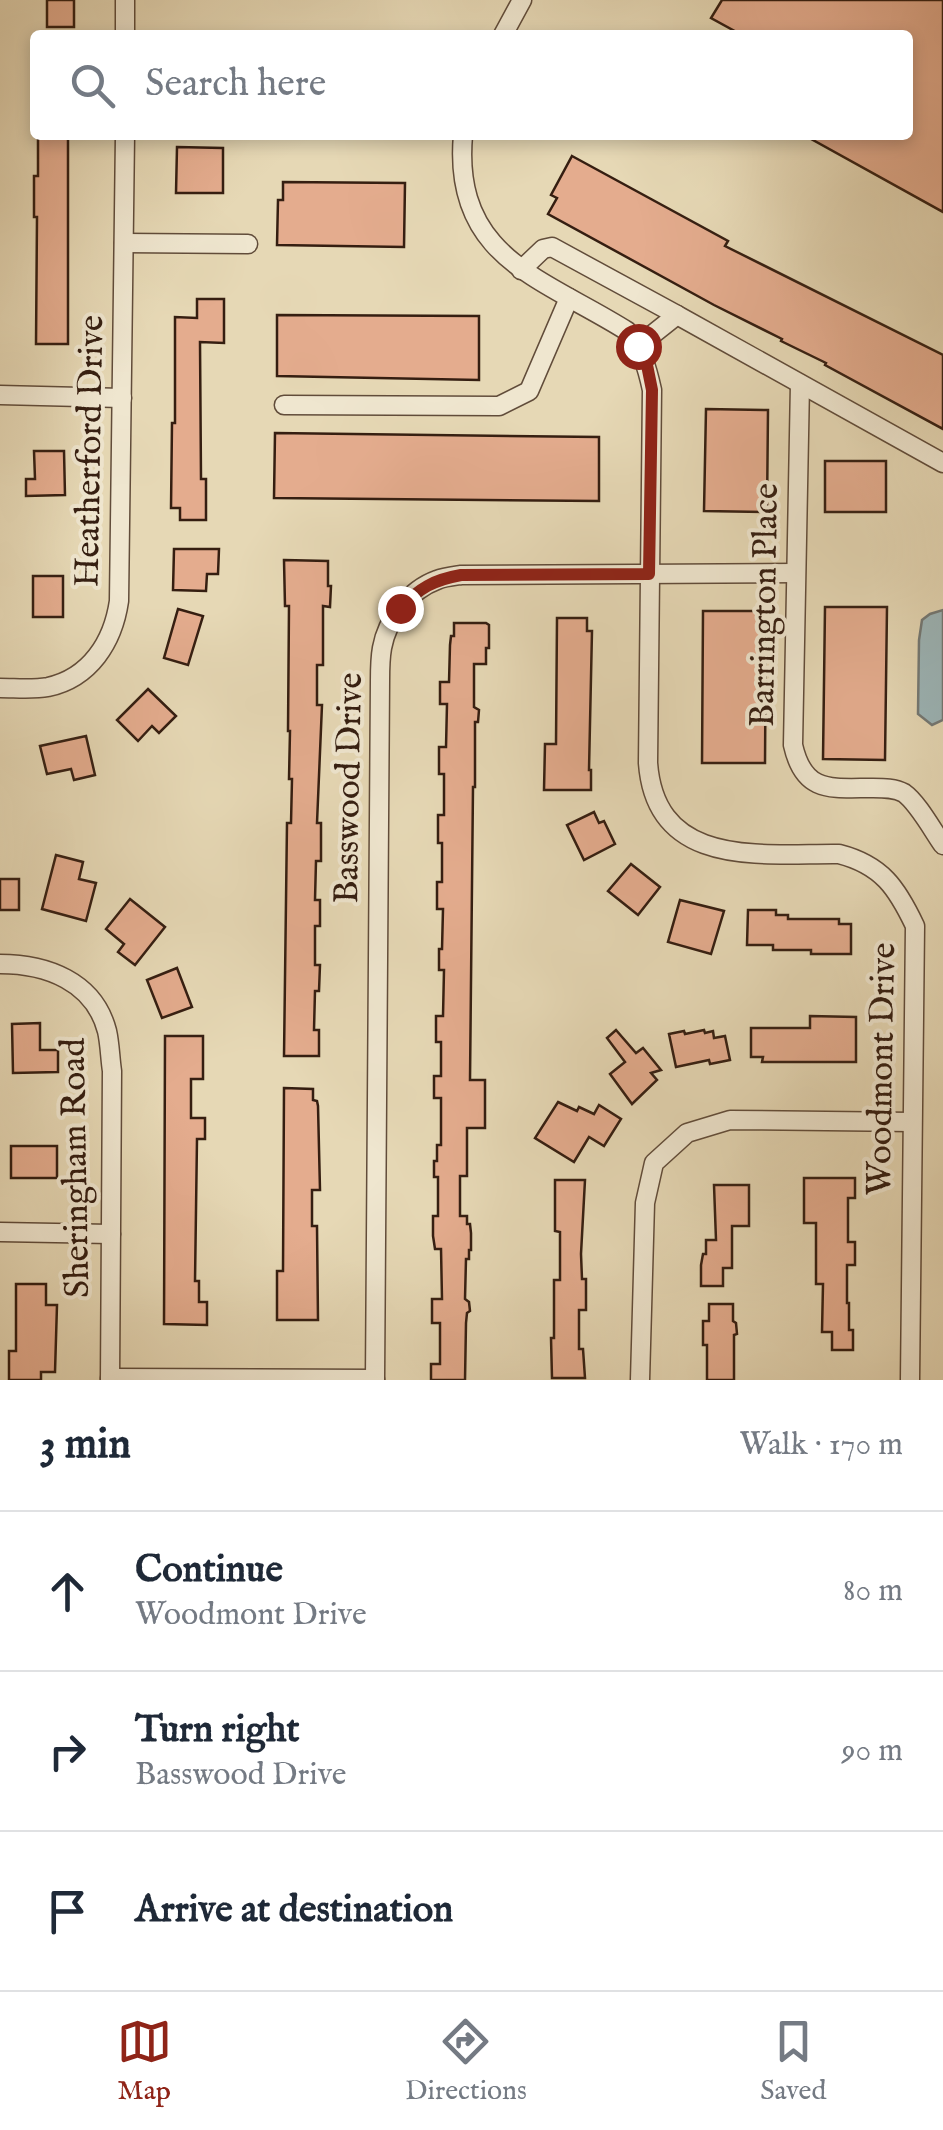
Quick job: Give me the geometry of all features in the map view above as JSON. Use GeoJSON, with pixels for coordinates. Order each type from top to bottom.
{"type":"FeatureCollection","features":[{"type":"Feature","properties":{"kind":"street"},"geometry":{"type":"LineString","coordinates":[[125,0],[125,30]]}},
{"type":"Feature","properties":{"kind":"street"},"geometry":{"type":"LineString","coordinates":[[506,30],[522,0]]}},
{"type":"Feature","properties":{"kind":"street","name":"Heatherford Drive"},"geometry":{"type":"LineString","coordinates":[[0,688],[48,687],[75,676],[97,656],[112,631],[119,601],[125,140]]}},
{"type":"Feature","properties":{"kind":"street"},"geometry":{"type":"LineString","coordinates":[[463,140],[461,158],[471,209],[492,243],[521,270],[627,331],[638,346],[676,315]]}},
{"type":"Feature","properties":{"kind":"street"},"geometry":{"type":"LineString","coordinates":[[124,243],[248,244]]}},
{"type":"Feature","properties":{"kind":"street"},"geometry":{"type":"LineString","coordinates":[[521,270],[542,249],[552,247],[943,462]]}},
{"type":"Feature","properties":{"kind":"street"},"geometry":{"type":"LineString","coordinates":[[284,405],[499,406],[529,391],[569,298]]}},
{"type":"Feature","properties":{"kind":"street","name":"Woodmont Drive"},"geometry":{"type":"LineString","coordinates":[[638,346],[652,390],[648,764],[656,798],[679,831],[714,849],[856,858],[893,885],[914,926],[910,1380]]}},
{"type":"Feature","properties":{"kind":"street","name":"Barrington Place"},"geometry":{"type":"LineString","coordinates":[[800,384],[793,745],[797,764],[806,778],[821,786],[900,790],[943,845]]}},
{"type":"Feature","properties":{"kind":"street"},"geometry":{"type":"LineString","coordinates":[[0,395],[122,398]]}},
{"type":"Feature","properties":{"kind":"street","name":"Basswood Drive"},"geometry":{"type":"LineString","coordinates":[[375,1380],[380,682],[381,650],[388,627],[414,594],[436,580],[461,575],[796,573]]}},
{"type":"Feature","properties":{"kind":"street","name":"Sheringham Road"},"geometry":{"type":"LineString","coordinates":[[0,964],[37,967],[64,977],[87,995],[108,1034],[112,1071],[110,1379]]}},
{"type":"Feature","properties":{"kind":"street"},"geometry":{"type":"LineString","coordinates":[[640,1380],[645,1204],[654,1163],[687,1133],[730,1120],[912,1122]]}},
{"type":"Feature","properties":{"kind":"street"},"geometry":{"type":"LineString","coordinates":[[0,1232],[110,1234]]}},
{"type":"Feature","properties":{"kind":"street"},"geometry":{"type":"LineString","coordinates":[[110,1379],[375,1380]]}},
{"type":"Feature","properties":{"kind":"water"},"geometry":{"type":"Polygon","coordinates":[[[943,610],[943,720],[932,725],[918,714],[919,640],[922,620],[943,610]]]}},
{"type":"Feature","properties":{"kind":"building"},"geometry":{"type":"Polygon","coordinates":[[[47,0],[74,0],[74,27],[47,27],[47,0]]]}},
{"type":"Feature","properties":{"kind":"building"},"geometry":{"type":"Polygon","coordinates":[[[722,0],[943,0],[943,212],[813,140],[913,140],[913,30],[733,30],[711,18],[722,0]]]}},
{"type":"Feature","properties":{"kind":"building"},"geometry":{"type":"Polygon","coordinates":[[[38,140],[68,140],[68,344],[36,344],[34,176],[38,176],[38,140]]]}},
{"type":"Feature","properties":{"kind":"building"},"geometry":{"type":"Polygon","coordinates":[[[177,147],[223,148],[223,193],[176,193],[177,147]]]}},
{"type":"Feature","properties":{"kind":"building"},"geometry":{"type":"Polygon","coordinates":[[[572,156],[728,241],[725,246],[943,355],[943,429],[548,214],[557,198],[551,195],[572,156]]]}},
{"type":"Feature","properties":{"kind":"building"},"geometry":{"type":"Polygon","coordinates":[[[283,182],[405,183],[404,247],[277,245],[278,200],[283,200],[283,182]]]}},
{"type":"Feature","properties":{"kind":"building"},"geometry":{"type":"Polygon","coordinates":[[[197,299],[224,299],[224,343],[200,342],[201,479],[206,479],[206,520],[180,520],[180,508],[171,508],[175,317],[197,318],[197,299]]]}},
{"type":"Feature","properties":{"kind":"building"},"geometry":{"type":"Polygon","coordinates":[[[277,315],[479,316],[479,380],[277,376],[277,315]]]}},
{"type":"Feature","properties":{"kind":"building"},"geometry":{"type":"Polygon","coordinates":[[[706,409],[768,410],[767,512],[704,511],[706,409]]]}},
{"type":"Feature","properties":{"kind":"building"},"geometry":{"type":"Polygon","coordinates":[[[275,433],[599,437],[599,501],[274,498],[275,433]]]}},
{"type":"Feature","properties":{"kind":"building"},"geometry":{"type":"Polygon","coordinates":[[[34,451],[64,451],[65,495],[26,496],[26,479],[35,479],[34,451]]]}},
{"type":"Feature","properties":{"kind":"building"},"geometry":{"type":"Polygon","coordinates":[[[825,461],[886,461],[886,512],[825,512],[825,461]]]}},
{"type":"Feature","properties":{"kind":"building"},"geometry":{"type":"Polygon","coordinates":[[[174,549],[219,549],[218,574],[207,574],[206,591],[173,590],[174,549]]]}},
{"type":"Feature","properties":{"kind":"building"},"geometry":{"type":"Polygon","coordinates":[[[284,560],[328,561],[331,586],[330,607],[323,606],[323,665],[317,665],[317,705],[322,705],[317,823],[321,823],[321,861],[316,861],[315,900],[320,900],[320,926],[315,926],[315,965],[320,965],[314,1030],[319,1030],[319,1056],[284,1056],[287,823],[291,823],[292,779],[288,731],[289,606],[285,606],[284,560]]]}},
{"type":"Feature","properties":{"kind":"building"},"geometry":{"type":"Polygon","coordinates":[[[33,576],[63,576],[63,617],[33,617],[33,576]]]}},
{"type":"Feature","properties":{"kind":"building"},"geometry":{"type":"Polygon","coordinates":[[[825,607],[887,607],[885,760],[823,759],[825,607]]]}},
{"type":"Feature","properties":{"kind":"building"},"geometry":{"type":"Polygon","coordinates":[[[178,609],[203,616],[188,665],[164,658],[178,609]]]}},
{"type":"Feature","properties":{"kind":"building"},"geometry":{"type":"Polygon","coordinates":[[[703,611],[766,611],[765,763],[702,763],[703,611]]]}},
{"type":"Feature","properties":{"kind":"building"},"geometry":{"type":"Polygon","coordinates":[[[557,618],[587,618],[587,631],[592,631],[591,790],[544,790],[545,744],[556,744],[557,618]]]}},
{"type":"Feature","properties":{"kind":"building"},"geometry":{"type":"Polygon","coordinates":[[[454,623],[489,625],[486,664],[474,664],[474,707],[479,710],[475,722],[473,787],[470,1080],[485,1080],[485,1128],[467,1128],[467,1176],[460,1176],[460,1216],[467,1216],[471,1233],[471,1250],[466,1259],[465,1299],[470,1311],[466,1323],[465,1380],[431,1380],[431,1364],[440,1364],[440,1323],[432,1323],[432,1299],[442,1299],[441,1249],[435,1249],[433,1236],[433,1216],[438,1216],[434,1161],[437,1145],[441,1145],[441,1098],[434,1098],[434,1076],[441,1076],[436,1016],[443,1016],[444,970],[439,970],[443,909],[437,909],[437,882],[442,882],[438,815],[444,815],[444,774],[439,774],[439,747],[446,747],[447,704],[440,704],[440,682],[449,682],[454,623]]]}},
{"type":"Feature","properties":{"kind":"building"},"geometry":{"type":"Polygon","coordinates":[[[148,689],[176,716],[159,733],[152,726],[138,741],[117,720],[148,689]]]}},
{"type":"Feature","properties":{"kind":"building"},"geometry":{"type":"Polygon","coordinates":[[[86,736],[95,775],[74,780],[71,769],[47,774],[40,746],[86,736]]]}},
{"type":"Feature","properties":{"kind":"building"},"geometry":{"type":"Polygon","coordinates":[[[594,812],[599,823],[604,821],[615,844],[584,860],[567,825],[594,812]]]}},
{"type":"Feature","properties":{"kind":"building"},"geometry":{"type":"Polygon","coordinates":[[[56,855],[83,862],[79,879],[96,883],[86,921],[42,909],[56,855]]]}},
{"type":"Feature","properties":{"kind":"building"},"geometry":{"type":"Polygon","coordinates":[[[631,864],[660,887],[638,915],[608,891],[631,864]]]}},
{"type":"Feature","properties":{"kind":"building"},"geometry":{"type":"Polygon","coordinates":[[[0,879],[19,879],[19,910],[0,910],[0,879]]]}},
{"type":"Feature","properties":{"kind":"building"},"geometry":{"type":"Polygon","coordinates":[[[130,899],[165,927],[135,965],[118,952],[124,944],[106,929],[130,899]]]}},
{"type":"Feature","properties":{"kind":"building"},"geometry":{"type":"Polygon","coordinates":[[[680,900],[724,911],[711,954],[668,942],[680,900]]]}},
{"type":"Feature","properties":{"kind":"building"},"geometry":{"type":"Polygon","coordinates":[[[748,910],[776,910],[776,915],[788,915],[788,919],[839,919],[839,924],[851,924],[851,954],[811,954],[811,950],[747,945],[748,910]]]}},
{"type":"Feature","properties":{"kind":"building"},"geometry":{"type":"Polygon","coordinates":[[[177,968],[192,1007],[162,1018],[147,980],[177,968]]]}},
{"type":"Feature","properties":{"kind":"building"},"geometry":{"type":"Polygon","coordinates":[[[810,1016],[856,1017],[856,1062],[762,1062],[763,1057],[751,1057],[751,1028],[810,1028],[810,1016]]]}},
{"type":"Feature","properties":{"kind":"building"},"geometry":{"type":"Polygon","coordinates":[[[40,1023],[40,1050],[58,1050],[58,1072],[13,1073],[12,1024],[40,1023]]]}},
{"type":"Feature","properties":{"kind":"building"},"geometry":{"type":"Polygon","coordinates":[[[616,1030],[636,1053],[643,1048],[661,1070],[651,1073],[657,1080],[632,1104],[610,1074],[625,1062],[607,1038],[616,1030]]]}},
{"type":"Feature","properties":{"kind":"building"},"geometry":{"type":"Polygon","coordinates":[[[713,1031],[714,1038],[725,1036],[730,1060],[676,1067],[669,1034],[713,1031]]]}},
{"type":"Feature","properties":{"kind":"building"},"geometry":{"type":"Polygon","coordinates":[[[165,1036],[203,1036],[203,1079],[191,1079],[191,1118],[205,1118],[205,1139],[197,1139],[195,1281],[199,1281],[199,1302],[207,1302],[207,1325],[164,1324],[165,1036]]]}},
{"type":"Feature","properties":{"kind":"building"},"geometry":{"type":"Polygon","coordinates":[[[284,1088],[313,1089],[313,1100],[318,1106],[320,1190],[312,1190],[312,1226],[317,1226],[318,1320],[277,1320],[277,1271],[283,1271],[284,1088]]]}},
{"type":"Feature","properties":{"kind":"building"},"geometry":{"type":"Polygon","coordinates":[[[558,1102],[594,1114],[599,1105],[621,1119],[604,1146],[589,1137],[574,1162],[535,1138],[558,1102]]]}},
{"type":"Feature","properties":{"kind":"building"},"geometry":{"type":"Polygon","coordinates":[[[11,1146],[57,1146],[57,1178],[11,1178],[11,1146]]]}},
{"type":"Feature","properties":{"kind":"building"},"geometry":{"type":"Polygon","coordinates":[[[804,1178],[855,1178],[855,1198],[848,1198],[848,1242],[855,1242],[855,1265],[847,1265],[853,1350],[832,1350],[832,1332],[822,1332],[823,1284],[816,1284],[816,1223],[804,1223],[804,1178]]]}},
{"type":"Feature","properties":{"kind":"building"},"geometry":{"type":"Polygon","coordinates":[[[555,1180],[585,1180],[581,1254],[586,1310],[579,1310],[579,1349],[583,1349],[585,1378],[552,1378],[554,1280],[560,1280],[555,1180]]]}},
{"type":"Feature","properties":{"kind":"building"},"geometry":{"type":"Polygon","coordinates":[[[714,1185],[749,1185],[749,1226],[732,1226],[732,1268],[723,1268],[723,1286],[701,1286],[706,1240],[716,1240],[714,1185]]]}},
{"type":"Feature","properties":{"kind":"building"},"geometry":{"type":"Polygon","coordinates":[[[16,1284],[46,1284],[46,1305],[57,1305],[55,1372],[41,1372],[41,1380],[9,1380],[9,1351],[16,1351],[16,1284]]]}},
{"type":"Feature","properties":{"kind":"building"},"geometry":{"type":"Polygon","coordinates":[[[709,1304],[733,1304],[737,1334],[734,1380],[707,1380],[703,1321],[709,1321],[709,1304]]]}},
{"type":"Feature","properties":{"kind":"route"},"geometry":{"type":"LineString","coordinates":[[400,608],[436,580],[461,575],[649,574],[652,390],[638,346]]}}]}
